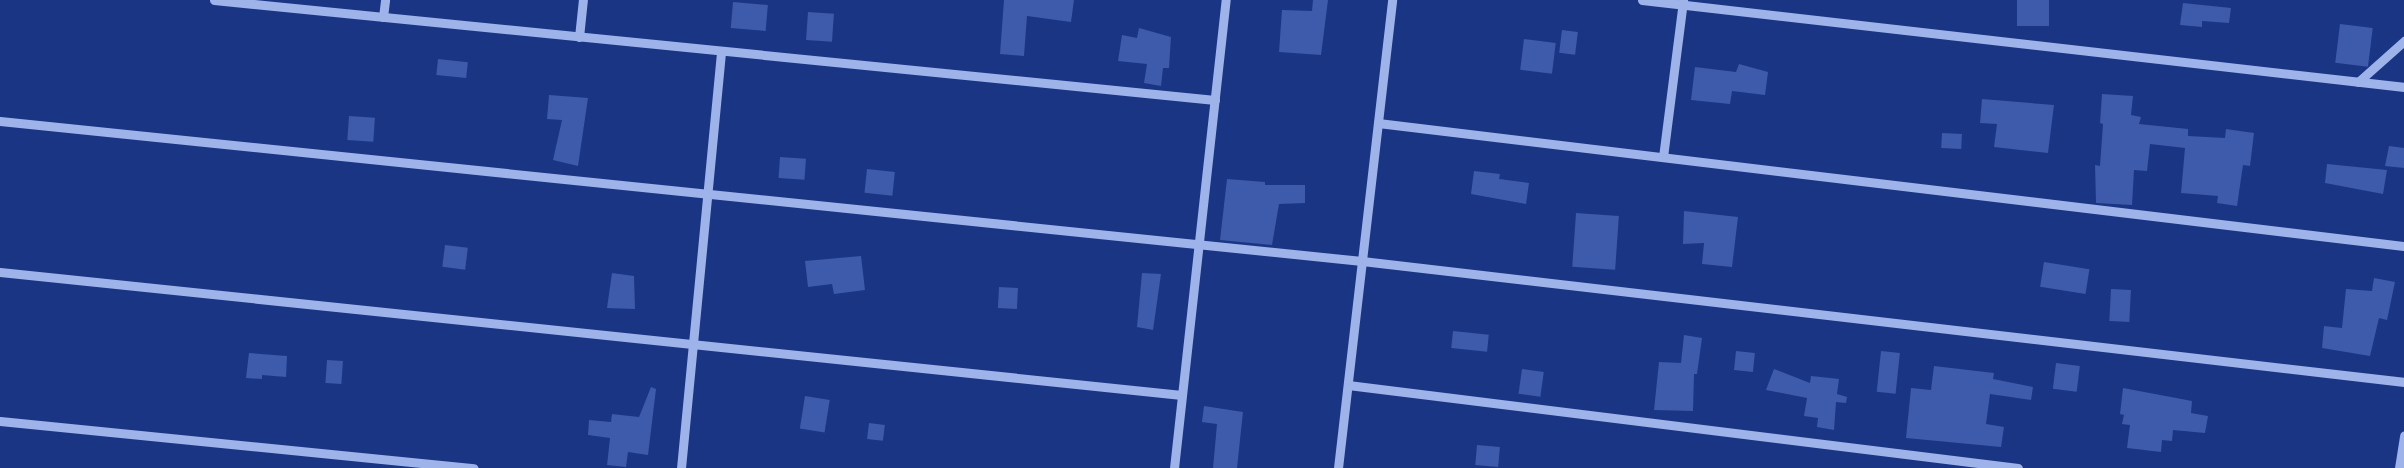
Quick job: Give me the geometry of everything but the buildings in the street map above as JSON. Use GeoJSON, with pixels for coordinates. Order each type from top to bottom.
{"type":"FeatureCollection","features":[{"type":"Feature","properties":{"kind":"street"},"geometry":{"type":"LineString","coordinates":[[214,0],[300,4],[383,17],[1215,100]]}},
{"type":"Feature","properties":{"kind":"street"},"geometry":{"type":"LineString","coordinates":[[383,17],[385,0]]}},
{"type":"Feature","properties":{"kind":"street"},"geometry":{"type":"LineString","coordinates":[[579,37],[583,0]]}},
{"type":"Feature","properties":{"kind":"street"},"geometry":{"type":"LineString","coordinates":[[1174,468],[1226,0]]}},
{"type":"Feature","properties":{"kind":"street"},"geometry":{"type":"LineString","coordinates":[[1338,468],[1392,0]]}},
{"type":"Feature","properties":{"kind":"street"},"geometry":{"type":"LineString","coordinates":[[1642,0],[1683,2],[2404,87]]}},
{"type":"Feature","properties":{"kind":"street"},"geometry":{"type":"LineString","coordinates":[[1663,157],[1683,2]]}},
{"type":"Feature","properties":{"kind":"street"},"geometry":{"type":"LineString","coordinates":[[2358,82],[2404,41]]}},
{"type":"Feature","properties":{"kind":"street"},"geometry":{"type":"LineString","coordinates":[[681,468],[721,51]]}},
{"type":"Feature","properties":{"kind":"street"},"geometry":{"type":"LineString","coordinates":[[0,121],[1362,261],[2404,382]]}},
{"type":"Feature","properties":{"kind":"street"},"geometry":{"type":"LineString","coordinates":[[1378,123],[2404,246]]}},
{"type":"Feature","properties":{"kind":"street"},"geometry":{"type":"LineString","coordinates":[[0,272],[1182,395]]}},
{"type":"Feature","properties":{"kind":"street"},"geometry":{"type":"LineString","coordinates":[[1348,385],[2018,468]]}},
{"type":"Feature","properties":{"kind":"street"},"geometry":{"type":"LineString","coordinates":[[0,421],[474,468]]}},
{"type":"Feature","properties":{"kind":"street"},"geometry":{"type":"LineString","coordinates":[[2400,468],[2404,435]]}}]}
